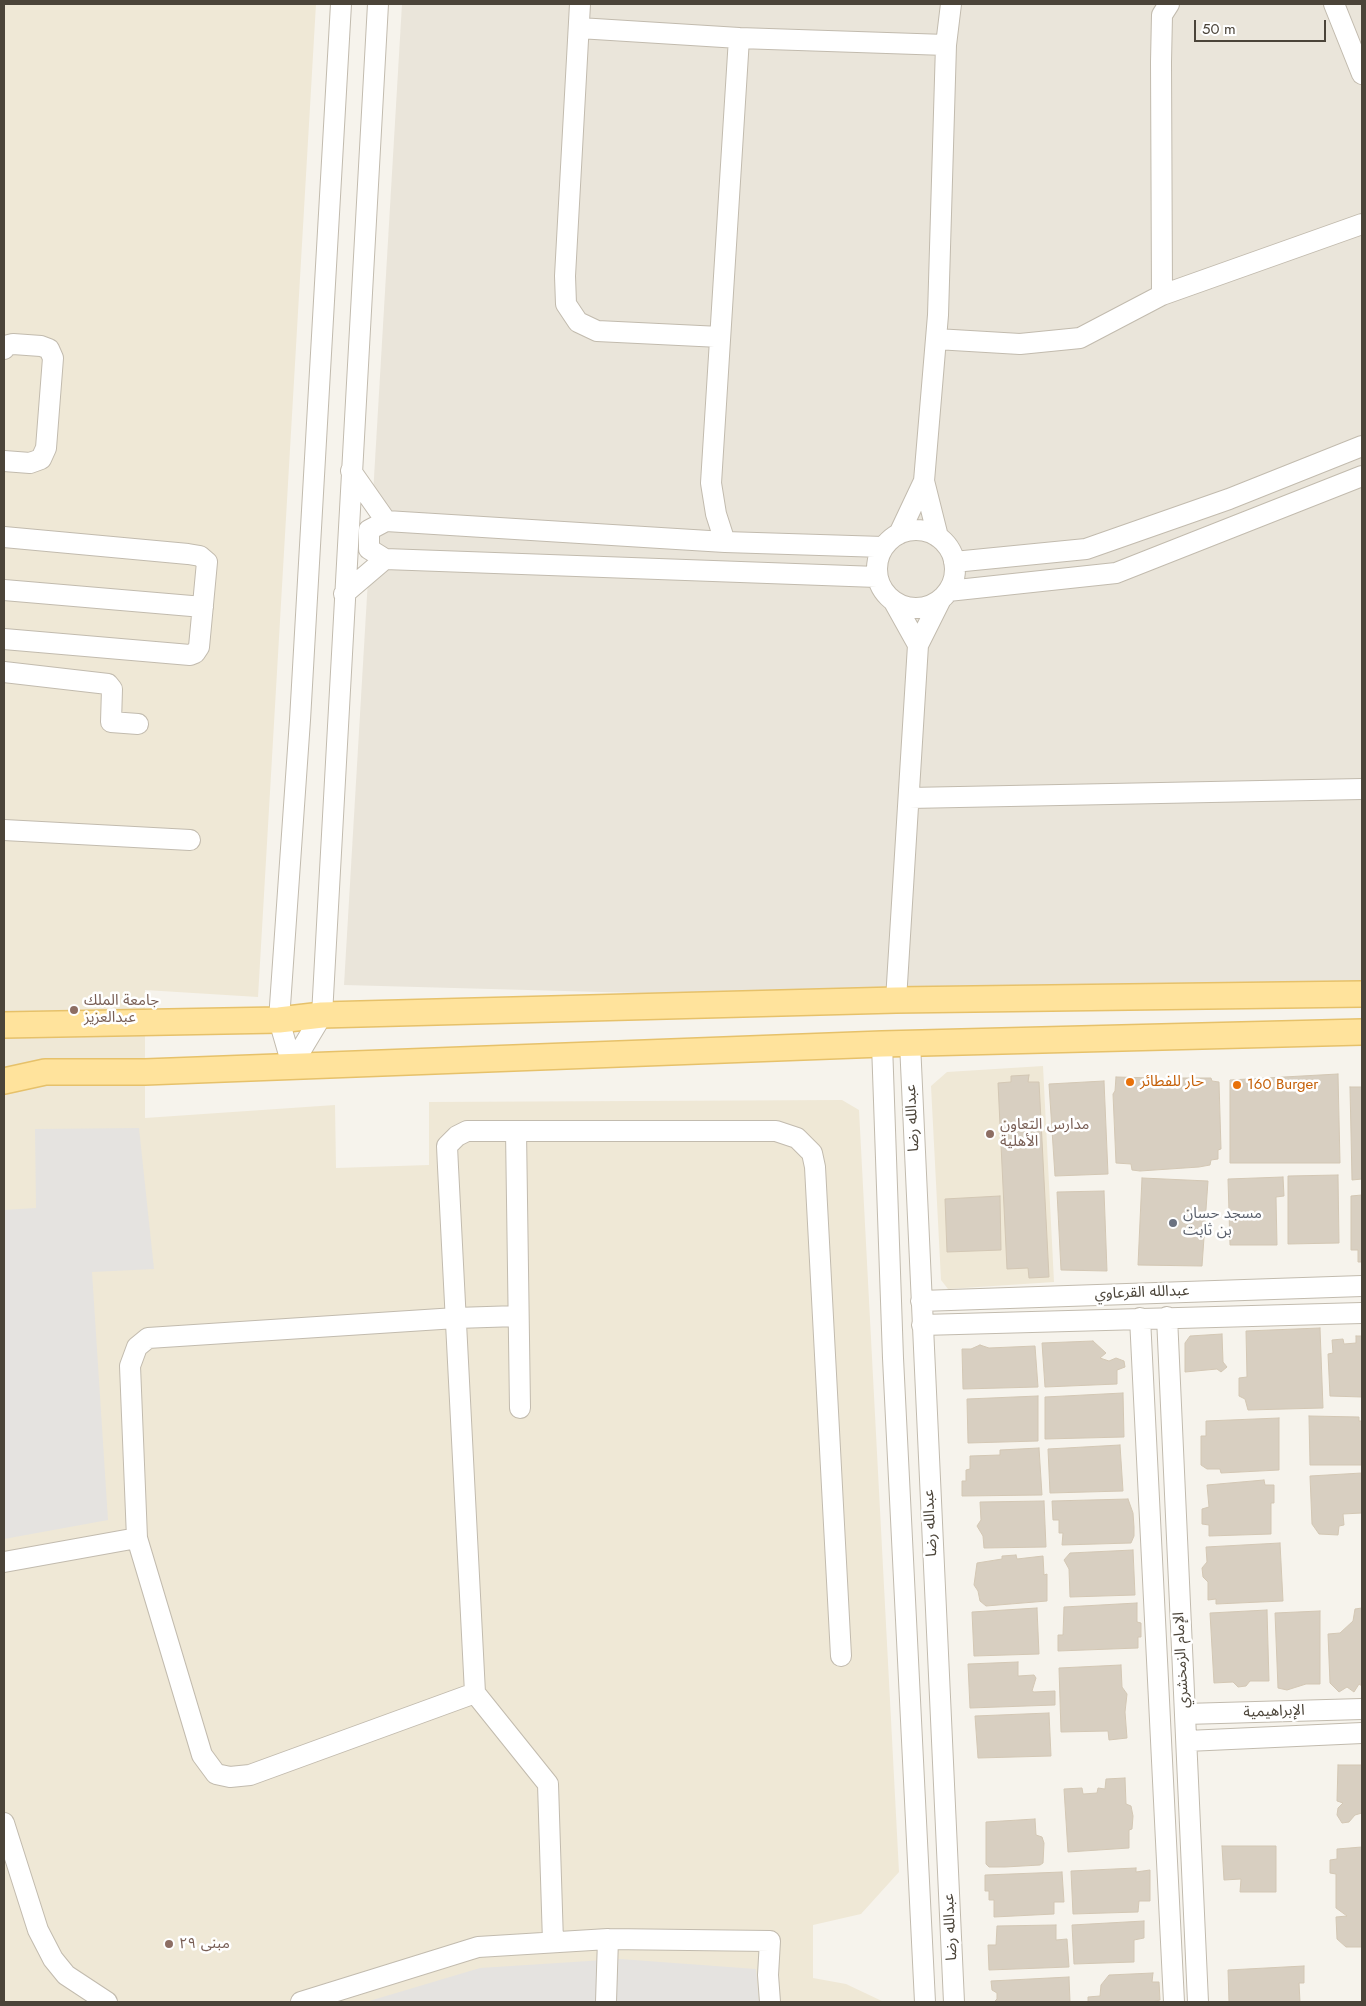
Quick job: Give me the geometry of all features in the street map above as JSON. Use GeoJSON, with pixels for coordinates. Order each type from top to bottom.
{"type":"FeatureCollection","features":[{"type":"Feature","properties":{"kind":"main road"},"geometry":{"type":"LineString","coordinates":[[4,1025],[279,1020],[322,1015],[896,1000],[1362,994]]}},
{"type":"Feature","properties":{"kind":"main road"},"geometry":{"type":"LineString","coordinates":[[4,1081],[45,1072],[145,1072],[910,1043],[1362,1032]]}},
{"type":"Feature","properties":{"kind":"street"},"geometry":{"type":"LineString","coordinates":[[292,1066],[279,1020],[301,710],[341,4]]}},
{"type":"Feature","properties":{"kind":"street"},"geometry":{"type":"LineString","coordinates":[[292,1066],[322,1015],[378,4]]}},
{"type":"Feature","properties":{"kind":"street"},"geometry":{"type":"LineString","coordinates":[[580,4],[565,276],[566,304],[578,322],[597,331],[720,337]]}},
{"type":"Feature","properties":{"kind":"street"},"geometry":{"type":"LineString","coordinates":[[938,536],[924,481],[936,339],[946,45],[951,4]]}},
{"type":"Feature","properties":{"kind":"street"},"geometry":{"type":"LineString","coordinates":[[1162,295],[1162,15],[1169,4]]}},
{"type":"Feature","properties":{"kind":"street"},"geometry":{"type":"LineString","coordinates":[[1334,4],[1362,74]]}},
{"type":"Feature","properties":{"kind":"street"},"geometry":{"type":"LineString","coordinates":[[579,28],[739,38],[946,45]]}},
{"type":"Feature","properties":{"kind":"street"},"geometry":{"type":"LineString","coordinates":[[725,542],[716,514],[711,483],[739,38]]}},
{"type":"Feature","properties":{"kind":"street"},"geometry":{"type":"LineString","coordinates":[[936,339],[1020,344],[1080,338],[1162,295],[1362,224]]}},
{"type":"Feature","properties":{"kind":"street"},"geometry":{"type":"LineString","coordinates":[[4,349],[4,346],[13,344],[41,346],[49,349],[53,358],[46,448],[44,453],[41,459],[30,463],[4,461]]}},
{"type":"Feature","properties":{"kind":"street"},"geometry":{"type":"LineString","coordinates":[[954,562],[1086,549],[1229,499],[1362,446]]}},
{"type":"Feature","properties":{"kind":"street"},"geometry":{"type":"LineString","coordinates":[[351,471],[386,521]]}},
{"type":"Feature","properties":{"kind":"street"},"geometry":{"type":"LineString","coordinates":[[896,1000],[918,645],[945,595],[953,582],[954,562],[946,544],[938,536],[915,529],[899,534],[883,547],[878,556],[877,577],[880,586],[900,607],[923,608],[945,595],[1116,573],[1362,476]]}},
{"type":"Feature","properties":{"kind":"street"},"geometry":{"type":"LineString","coordinates":[[899,534],[924,481]]}},
{"type":"Feature","properties":{"kind":"street"},"geometry":{"type":"LineString","coordinates":[[877,577],[385,559],[369,549],[369,530],[386,521],[725,542],[883,547]]}},
{"type":"Feature","properties":{"kind":"street"},"geometry":{"type":"LineString","coordinates":[[4,537],[200,556],[208,562],[199,647],[195,653],[190,655],[4,639]]}},
{"type":"Feature","properties":{"kind":"street"},"geometry":{"type":"LineString","coordinates":[[344,594],[385,559]]}},
{"type":"Feature","properties":{"kind":"street"},"geometry":{"type":"LineString","coordinates":[[4,590],[203,607]]}},
{"type":"Feature","properties":{"kind":"street"},"geometry":{"type":"LineString","coordinates":[[894,602],[918,645]]}},
{"type":"Feature","properties":{"kind":"street"},"geometry":{"type":"LineString","coordinates":[[4,672],[108,684],[112,689],[111,722],[138,724]]}},
{"type":"Feature","properties":{"kind":"street"},"geometry":{"type":"LineString","coordinates":[[908,798],[1362,789]]}},
{"type":"Feature","properties":{"kind":"street"},"geometry":{"type":"LineString","coordinates":[[4,830],[190,840]]}},
{"type":"Feature","properties":{"kind":"street","name":"عبدالله رضا"},"geometry":{"type":"LineString","coordinates":[[910,1043],[954,2002]]}},
{"type":"Feature","properties":{"kind":"street","name":"عبدالله رضا"},"geometry":{"type":"LineString","coordinates":[[882,1044],[893,1358],[925,2002]]}},
{"type":"Feature","properties":{"kind":"street"},"geometry":{"type":"LineString","coordinates":[[553,1942],[548,1784],[475,1693],[448,1146],[457,1136],[468,1131],[776,1131],[797,1138],[812,1153],[815,1167],[841,1656]]}},
{"type":"Feature","properties":{"kind":"street"},"geometry":{"type":"LineString","coordinates":[[516,1131],[520,1408]]}},
{"type":"Feature","properties":{"kind":"street","name":"عبدالله القرعاوي"},"geometry":{"type":"LineString","coordinates":[[921,1300],[1362,1286]]}},
{"type":"Feature","properties":{"kind":"street","name":"عبدالله القرعاوي"},"geometry":{"type":"LineString","coordinates":[[922,1325],[1362,1312]]}},
{"type":"Feature","properties":{"kind":"street"},"geometry":{"type":"LineString","coordinates":[[475,1693],[250,1775],[230,1777],[216,1774],[202,1755],[137,1538],[130,1366],[138,1347],[148,1338],[456,1318],[518,1316]]}},
{"type":"Feature","properties":{"kind":"street","name":"الإمام الزمخشري"},"geometry":{"type":"LineString","coordinates":[[1167,1317],[1198,2002]]}},
{"type":"Feature","properties":{"kind":"street","name":"الإمام الزمخشري"},"geometry":{"type":"LineString","coordinates":[[1140,1318],[1174,2002]]}},
{"type":"Feature","properties":{"kind":"street"},"geometry":{"type":"LineString","coordinates":[[893,1358],[923,1354]]}},
{"type":"Feature","properties":{"kind":"street"},"geometry":{"type":"LineString","coordinates":[[4,1562],[137,1538]]}},
{"type":"Feature","properties":{"kind":"street","name":"الإبراهيمية"},"geometry":{"type":"LineString","coordinates":[[1185,1714],[1362,1709]]}},
{"type":"Feature","properties":{"kind":"street","name":"الإبراهيمية"},"geometry":{"type":"LineString","coordinates":[[1187,1741],[1362,1733]]}},
{"type":"Feature","properties":{"kind":"street"},"geometry":{"type":"LineString","coordinates":[[4,1823],[38,1930],[53,1959],[66,1975],[107,2002]]}},
{"type":"Feature","properties":{"kind":"street"},"geometry":{"type":"LineString","coordinates":[[606,2002],[608,1939]]}},
{"type":"Feature","properties":{"kind":"street"},"geometry":{"type":"LineString","coordinates":[[302,2002],[478,1947],[608,1939],[770,1940],[770,2002]]}},
{"type":"Feature","properties":{"kind":"shaded area","name":"جامعة الملك عبدالعزيز"},"geometry":{"type":"Polygon","coordinates":[[[4,4],[316,4],[258,997],[145,990],[145,1118],[335,1105],[336,1168],[429,1165],[429,1102],[842,1100],[859,1110],[899,1872],[861,1914],[813,1925],[813,1978],[846,1984],[884,2002],[4,2002],[4,4]]]}},
{"type":"Feature","properties":{"kind":"shaded area"},"geometry":{"type":"Polygon","coordinates":[[[402,4],[1362,4],[1362,988],[896,1000],[344,985],[402,4]]]}},
{"type":"Feature","properties":{"kind":"shaded area","name":"مدارس التعاون الأهلية"},"geometry":{"type":"Polygon","coordinates":[[[1043,1066],[1054,1282],[948,1289],[941,1280],[931,1086],[947,1072],[1043,1066]]]}},
{"type":"Feature","properties":{"kind":"shaded area"},"geometry":{"type":"Polygon","coordinates":[[[139,1128],[154,1269],[92,1272],[108,1520],[4,1539],[4,1210],[36,1208],[35,1129],[139,1128]]]}},
{"type":"Feature","properties":{"kind":"shaded area"},"geometry":{"type":"Polygon","coordinates":[[[620,1959],[756,1969],[759,2002],[366,2002],[480,1968],[620,1959]]]}},
{"type":"Feature","properties":{"kind":"building"},"geometry":{"type":"Polygon","coordinates":[[[1338,1074],[1340,1163],[1230,1163],[1230,1080],[1338,1074]]]}},
{"type":"Feature","properties":{"kind":"building"},"geometry":{"type":"Polygon","coordinates":[[[1029,1075],[1028,1082],[1039,1082],[1049,1277],[1029,1278],[1028,1268],[1007,1269],[998,1083],[1011,1082],[1011,1076],[1029,1075]]]}},
{"type":"Feature","properties":{"kind":"building"},"geometry":{"type":"Polygon","coordinates":[[[1116,1077],[1154,1078],[1156,1083],[1180,1083],[1181,1078],[1211,1078],[1212,1081],[1219,1082],[1221,1149],[1218,1150],[1218,1159],[1211,1160],[1210,1165],[1199,1167],[1140,1171],[1132,1170],[1131,1164],[1116,1163],[1113,1094],[1116,1077]]]}},
{"type":"Feature","properties":{"kind":"building"},"geometry":{"type":"Polygon","coordinates":[[[1104,1081],[1108,1174],[1055,1176],[1049,1084],[1104,1081]]]}},
{"type":"Feature","properties":{"kind":"building"},"geometry":{"type":"Polygon","coordinates":[[[1350,1087],[1362,1087],[1362,1179],[1352,1180],[1350,1087]]]}},
{"type":"Feature","properties":{"kind":"building"},"geometry":{"type":"Polygon","coordinates":[[[1338,1175],[1339,1243],[1288,1244],[1288,1176],[1338,1175]]]}},
{"type":"Feature","properties":{"kind":"building"},"geometry":{"type":"Polygon","coordinates":[[[1283,1177],[1284,1196],[1276,1197],[1277,1245],[1230,1245],[1228,1179],[1283,1177]]]}},
{"type":"Feature","properties":{"kind":"building","name":"مسجد حسان بن ثابت"},"geometry":{"type":"Polygon","coordinates":[[[1142,1178],[1208,1181],[1202,1266],[1138,1265],[1142,1178]]]}},
{"type":"Feature","properties":{"kind":"building"},"geometry":{"type":"Polygon","coordinates":[[[1104,1191],[1107,1271],[1061,1270],[1057,1192],[1104,1191]]]}},
{"type":"Feature","properties":{"kind":"building"},"geometry":{"type":"Polygon","coordinates":[[[1362,1195],[1362,1262],[1358,1262],[1358,1250],[1351,1250],[1351,1196],[1362,1195]]]}},
{"type":"Feature","properties":{"kind":"building"},"geometry":{"type":"Polygon","coordinates":[[[1000,1196],[1001,1250],[947,1252],[945,1199],[1000,1196]]]}},
{"type":"Feature","properties":{"kind":"building"},"geometry":{"type":"Polygon","coordinates":[[[1320,1328],[1323,1408],[1248,1410],[1245,1399],[1239,1396],[1239,1378],[1247,1377],[1246,1331],[1320,1328]]]}},
{"type":"Feature","properties":{"kind":"building"},"geometry":{"type":"Polygon","coordinates":[[[1222,1334],[1223,1362],[1227,1367],[1221,1372],[1217,1369],[1185,1372],[1185,1343],[1190,1336],[1222,1334]]]}},
{"type":"Feature","properties":{"kind":"building"},"geometry":{"type":"Polygon","coordinates":[[[1356,1336],[1362,1336],[1362,1397],[1330,1396],[1328,1354],[1333,1353],[1332,1340],[1343,1339],[1344,1344],[1356,1343],[1356,1336]]]}},
{"type":"Feature","properties":{"kind":"building"},"geometry":{"type":"Polygon","coordinates":[[[1093,1341],[1106,1353],[1100,1358],[1109,1361],[1116,1358],[1124,1361],[1125,1367],[1117,1370],[1117,1384],[1045,1387],[1042,1343],[1093,1341]]]}},
{"type":"Feature","properties":{"kind":"building"},"geometry":{"type":"Polygon","coordinates":[[[980,1345],[989,1348],[1035,1346],[1038,1387],[963,1389],[962,1349],[971,1349],[980,1345]]]}},
{"type":"Feature","properties":{"kind":"building"},"geometry":{"type":"Polygon","coordinates":[[[1123,1393],[1124,1437],[1045,1439],[1045,1397],[1123,1393]]]}},
{"type":"Feature","properties":{"kind":"building"},"geometry":{"type":"Polygon","coordinates":[[[1038,1396],[1038,1441],[968,1443],[967,1399],[1038,1396]]]}},
{"type":"Feature","properties":{"kind":"building"},"geometry":{"type":"Polygon","coordinates":[[[1309,1416],[1359,1417],[1359,1421],[1362,1421],[1362,1465],[1310,1465],[1309,1416]]]}},
{"type":"Feature","properties":{"kind":"building"},"geometry":{"type":"Polygon","coordinates":[[[1279,1418],[1279,1470],[1221,1473],[1220,1469],[1207,1469],[1201,1465],[1201,1436],[1206,1436],[1206,1421],[1279,1418]]]}},
{"type":"Feature","properties":{"kind":"building"},"geometry":{"type":"Polygon","coordinates":[[[1120,1445],[1123,1491],[1050,1493],[1048,1449],[1120,1445]]]}},
{"type":"Feature","properties":{"kind":"building"},"geometry":{"type":"Polygon","coordinates":[[[1039,1448],[1042,1495],[962,1496],[962,1481],[966,1481],[966,1470],[970,1469],[970,1456],[1000,1455],[1000,1450],[1039,1448]]]}},
{"type":"Feature","properties":{"kind":"building"},"geometry":{"type":"Polygon","coordinates":[[[1362,1473],[1362,1513],[1343,1514],[1344,1525],[1339,1526],[1338,1535],[1319,1534],[1312,1524],[1310,1476],[1362,1473]]]}},
{"type":"Feature","properties":{"kind":"building"},"geometry":{"type":"Polygon","coordinates":[[[1264,1480],[1265,1485],[1274,1485],[1274,1503],[1271,1503],[1271,1534],[1209,1536],[1209,1525],[1202,1524],[1202,1509],[1209,1507],[1207,1485],[1264,1480]]]}},
{"type":"Feature","properties":{"kind":"building"},"geometry":{"type":"Polygon","coordinates":[[[1128,1499],[1133,1513],[1134,1527],[1134,1536],[1131,1543],[1062,1545],[1063,1533],[1059,1533],[1059,1520],[1053,1520],[1052,1501],[1128,1499]]]}},
{"type":"Feature","properties":{"kind":"building"},"geometry":{"type":"Polygon","coordinates":[[[1044,1501],[1046,1547],[984,1548],[983,1536],[977,1526],[981,1520],[980,1502],[1044,1501]]]}},
{"type":"Feature","properties":{"kind":"building"},"geometry":{"type":"Polygon","coordinates":[[[1280,1543],[1283,1601],[1216,1604],[1216,1599],[1208,1600],[1208,1582],[1203,1577],[1202,1568],[1207,1562],[1206,1547],[1280,1543]]]}},
{"type":"Feature","properties":{"kind":"building"},"geometry":{"type":"Polygon","coordinates":[[[1133,1550],[1135,1595],[1070,1597],[1069,1569],[1064,1560],[1070,1553],[1133,1550]]]}},
{"type":"Feature","properties":{"kind":"building"},"geometry":{"type":"Polygon","coordinates":[[[1016,1555],[1017,1559],[1043,1556],[1044,1575],[1047,1574],[1047,1601],[986,1606],[980,1601],[978,1591],[974,1585],[977,1563],[1002,1559],[1002,1556],[1016,1555]]]}},
{"type":"Feature","properties":{"kind":"building"},"geometry":{"type":"Polygon","coordinates":[[[1137,1603],[1137,1622],[1141,1623],[1141,1637],[1138,1637],[1138,1648],[1058,1651],[1058,1635],[1063,1635],[1064,1607],[1137,1603]]]}},
{"type":"Feature","properties":{"kind":"building"},"geometry":{"type":"Polygon","coordinates":[[[1037,1608],[1039,1654],[974,1656],[972,1612],[1037,1608]]]}},
{"type":"Feature","properties":{"kind":"building"},"geometry":{"type":"Polygon","coordinates":[[[1362,1608],[1362,1686],[1359,1684],[1354,1692],[1347,1687],[1339,1692],[1330,1683],[1328,1634],[1340,1633],[1353,1621],[1355,1609],[1362,1608]]]}},
{"type":"Feature","properties":{"kind":"building"},"geometry":{"type":"Polygon","coordinates":[[[1267,1610],[1269,1681],[1250,1681],[1246,1686],[1238,1687],[1233,1682],[1214,1683],[1210,1613],[1267,1610]]]}},
{"type":"Feature","properties":{"kind":"building"},"geometry":{"type":"Polygon","coordinates":[[[1320,1611],[1320,1684],[1306,1684],[1287,1690],[1278,1688],[1275,1613],[1320,1611]]]}},
{"type":"Feature","properties":{"kind":"building"},"geometry":{"type":"Polygon","coordinates":[[[1018,1662],[1018,1676],[1034,1675],[1036,1678],[1032,1691],[1055,1691],[1055,1705],[970,1708],[968,1664],[1018,1662]]]}},
{"type":"Feature","properties":{"kind":"building"},"geometry":{"type":"Polygon","coordinates":[[[1121,1665],[1122,1687],[1127,1694],[1125,1712],[1127,1738],[1109,1740],[1108,1731],[1061,1732],[1059,1668],[1121,1665]]]}},
{"type":"Feature","properties":{"kind":"building"},"geometry":{"type":"Polygon","coordinates":[[[1049,1713],[1051,1756],[978,1758],[975,1716],[1049,1713]]]}},
{"type":"Feature","properties":{"kind":"building"},"geometry":{"type":"Polygon","coordinates":[[[1338,1765],[1362,1765],[1362,1813],[1355,1815],[1349,1822],[1342,1823],[1337,1815],[1338,1808],[1343,1803],[1337,1801],[1338,1765]]]}},
{"type":"Feature","properties":{"kind":"building"},"geometry":{"type":"Polygon","coordinates":[[[1125,1778],[1126,1804],[1131,1806],[1133,1816],[1132,1829],[1129,1830],[1129,1848],[1068,1852],[1064,1789],[1082,1788],[1083,1794],[1097,1793],[1098,1788],[1105,1789],[1106,1779],[1125,1778]]]}},
{"type":"Feature","properties":{"kind":"building"},"geometry":{"type":"Polygon","coordinates":[[[1035,1819],[1036,1835],[1042,1837],[1044,1843],[1043,1863],[1040,1865],[1005,1867],[989,1867],[986,1864],[986,1822],[1035,1819]]]}},
{"type":"Feature","properties":{"kind":"building"},"geometry":{"type":"Polygon","coordinates":[[[1222,1846],[1276,1846],[1276,1892],[1240,1892],[1241,1879],[1224,1880],[1222,1846]]]}},
{"type":"Feature","properties":{"kind":"building"},"geometry":{"type":"Polygon","coordinates":[[[1362,1847],[1362,1947],[1346,1947],[1337,1939],[1336,1917],[1347,1916],[1336,1908],[1336,1874],[1330,1873],[1330,1860],[1337,1859],[1337,1849],[1362,1847]]]}},
{"type":"Feature","properties":{"kind":"building"},"geometry":{"type":"Polygon","coordinates":[[[1136,1868],[1136,1872],[1150,1870],[1150,1901],[1139,1901],[1138,1912],[1073,1914],[1071,1871],[1136,1868]]]}},
{"type":"Feature","properties":{"kind":"building"},"geometry":{"type":"Polygon","coordinates":[[[1062,1872],[1064,1902],[1054,1902],[1054,1914],[994,1917],[994,1900],[989,1900],[989,1891],[985,1891],[985,1875],[1062,1872]]]}},
{"type":"Feature","properties":{"kind":"building"},"geometry":{"type":"Polygon","coordinates":[[[1144,1921],[1144,1938],[1134,1940],[1134,1962],[1074,1964],[1072,1925],[1144,1921]]]}},
{"type":"Feature","properties":{"kind":"building"},"geometry":{"type":"Polygon","coordinates":[[[1056,1925],[1056,1940],[1067,1939],[1069,1967],[989,1970],[988,1945],[996,1945],[997,1926],[1056,1925]]]}},
{"type":"Feature","properties":{"kind":"building"},"geometry":{"type":"Polygon","coordinates":[[[1304,1966],[1304,1983],[1299,1983],[1300,2002],[1229,2002],[1228,1970],[1304,1966]]]}},
{"type":"Feature","properties":{"kind":"building"},"geometry":{"type":"Polygon","coordinates":[[[1153,1973],[1152,1982],[1159,1982],[1160,2000],[1152,2002],[1088,2002],[1088,1997],[1100,1996],[1101,1985],[1109,1975],[1153,1973]]]}},
{"type":"Feature","properties":{"kind":"building"},"geometry":{"type":"Polygon","coordinates":[[[1069,1977],[1070,2002],[994,2002],[997,1999],[997,1993],[992,1990],[991,1981],[1069,1977]]]}},
{"type":"Feature","properties":{"kind":"place","name":"جامعة الملك عبدالعزيز"},"geometry":{"type":"Point","coordinates":[74,1010]}},
{"type":"Feature","properties":{"kind":"place","name":"حار للفطائر"},"geometry":{"type":"Point","coordinates":[1130,1082]}},
{"type":"Feature","properties":{"kind":"place","name":"160 Burger"},"geometry":{"type":"Point","coordinates":[1237,1085]}},
{"type":"Feature","properties":{"kind":"place","name":"مدارس التعاون الأهلية"},"geometry":{"type":"Point","coordinates":[990,1134]}},
{"type":"Feature","properties":{"kind":"place","name":"مسجد حسان بن ثابت"},"geometry":{"type":"Point","coordinates":[1173,1223]}},
{"type":"Feature","properties":{"kind":"place","name":"مبنى ٢٩"},"geometry":{"type":"Point","coordinates":[169,1944]}}]}
